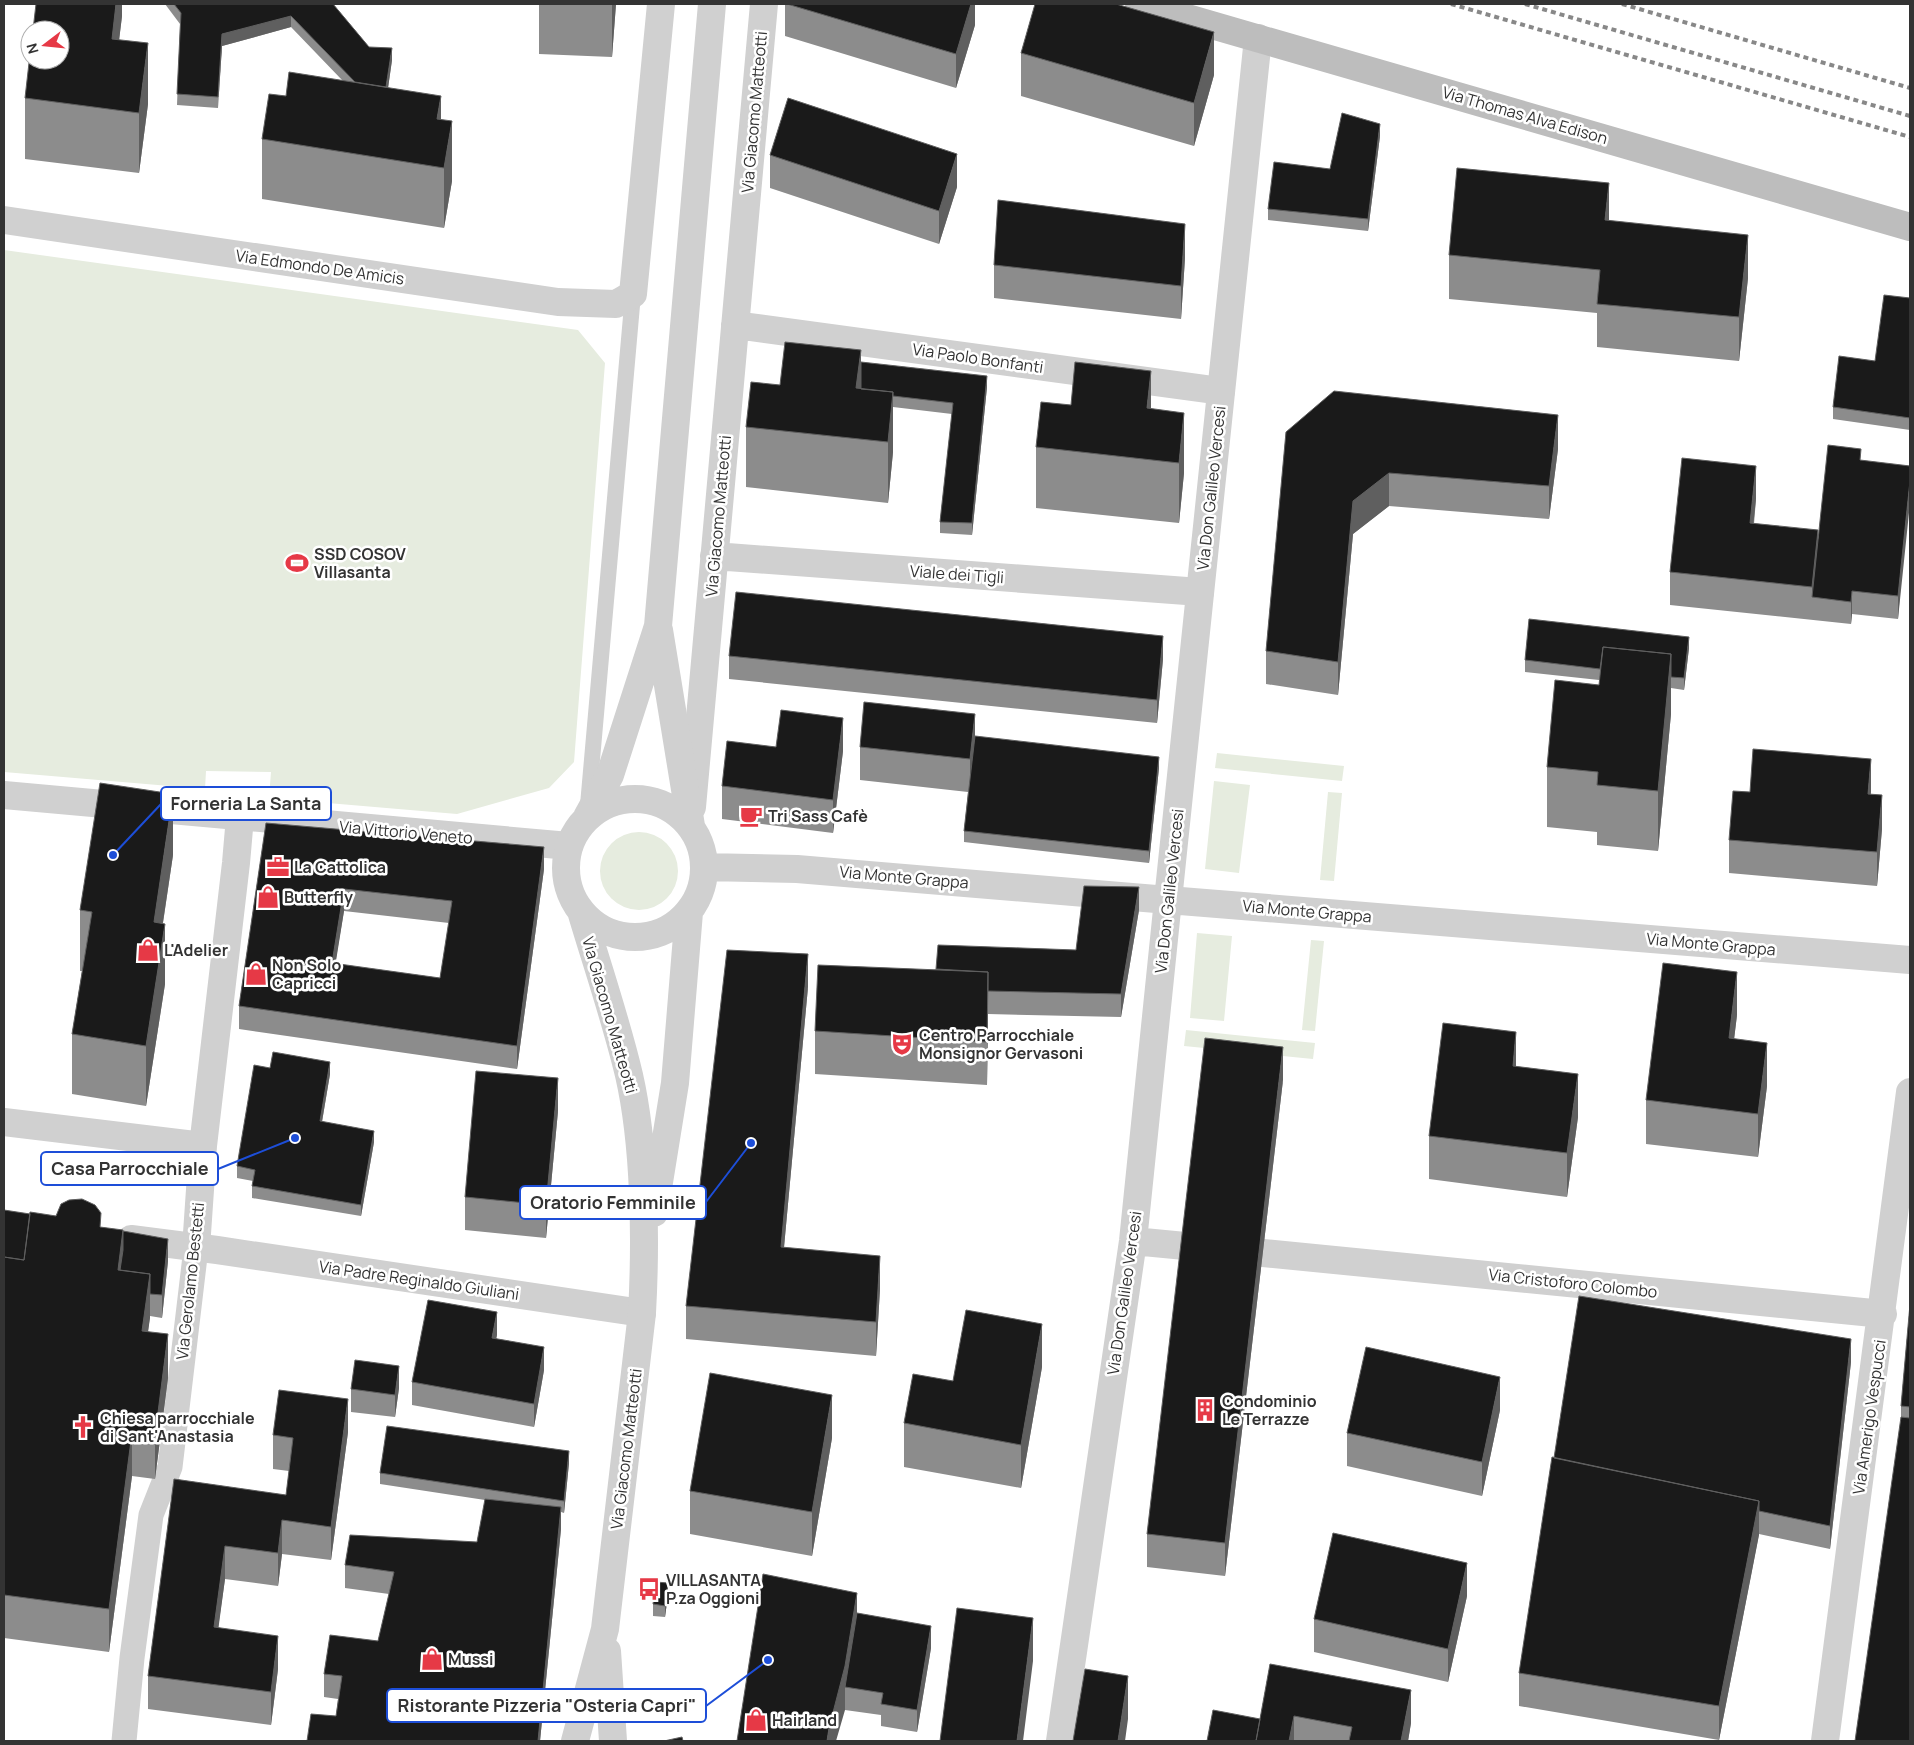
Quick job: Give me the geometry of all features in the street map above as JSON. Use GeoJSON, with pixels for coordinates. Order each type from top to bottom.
{"type":"FeatureCollection","features":[{"type":"Feature","properties":{"kind":"main road","name":"Via Thomas Alva Edison"},"geometry":{"type":"LineString","coordinates":[[1139,4],[1910,227]]}},
{"type":"Feature","properties":{"kind":"street"},"geometry":{"type":"LineString","coordinates":[[633,294],[661,4]]}},
{"type":"Feature","properties":{"kind":"street"},"geometry":{"type":"LineString","coordinates":[[658,626],[691,826],[702,848],[704,867],[701,891],[682,920],[664,932],[634,938],[605,931],[588,920],[572,899],[566,880],[566,859],[569,846],[576,831],[587,817],[610,775],[658,626],[712,4]]}},
{"type":"Feature","properties":{"kind":"street","name":"Via Giacomo Matteotti"},"geometry":{"type":"LineString","coordinates":[[691,826],[764,4]]}},
{"type":"Feature","properties":{"kind":"street","name":"Via Don Galileo Vercesi"},"geometry":{"type":"LineString","coordinates":[[1060,1741],[1133,1240],[1258,38]]}},
{"type":"Feature","properties":{"kind":"street","name":"Via Edmondo De Amicis"},"geometry":{"type":"LineString","coordinates":[[4,220],[558,302],[616,304],[633,294]]}},
{"type":"Feature","properties":{"kind":"street","name":"Via Paolo Bonfanti"},"geometry":{"type":"LineString","coordinates":[[735,325],[1221,391]]}},
{"type":"Feature","properties":{"kind":"street","name":"Viale dei Tigli"},"geometry":{"type":"LineString","coordinates":[[714,556],[1200,592]]}},
{"type":"Feature","properties":{"kind":"street","name":"Via Vittorio Veneto"},"geometry":{"type":"LineString","coordinates":[[4,795],[569,846]]}},
{"type":"Feature","properties":{"kind":"street"},"geometry":{"type":"LineString","coordinates":[[587,817],[615,801],[642,799],[670,808],[691,826]]}},
{"type":"Feature","properties":{"kind":"street","name":"Via Gerolamo Bestetti"},"geometry":{"type":"LineString","coordinates":[[124,1741],[132,1658],[152,1515],[170,1467],[196,1248],[203,1146],[240,816]]}},
{"type":"Feature","properties":{"kind":"street","name":"Via Monte Grappa"},"geometry":{"type":"LineString","coordinates":[[704,867],[828,871],[1910,960]]}},
{"type":"Feature","properties":{"kind":"street","name":"Via Giacomo Matteotti"},"geometry":{"type":"LineString","coordinates":[[575,1741],[605,1629],[642,1312],[644,1269],[641,1173],[635,1107],[629,1074],[581,911]]}},
{"type":"Feature","properties":{"kind":"street","name":"Via Giacomo Matteotti"},"geometry":{"type":"LineString","coordinates":[[644,1269],[676,1083],[689,912]]}},
{"type":"Feature","properties":{"kind":"street","name":"Via Amerigo Vespucci"},"geometry":{"type":"LineString","coordinates":[[1825,1741],[1883,1314],[1910,1092]]}},
{"type":"Feature","properties":{"kind":"street"},"geometry":{"type":"LineString","coordinates":[[4,1122],[203,1146]]}},
{"type":"Feature","properties":{"kind":"street","name":"Via Padre Reginaldo Giuliani"},"geometry":{"type":"LineString","coordinates":[[109,1236],[642,1312]]}},
{"type":"Feature","properties":{"kind":"street"},"geometry":{"type":"LineString","coordinates":[[1133,1240],[1185,1246]]}},
{"type":"Feature","properties":{"kind":"street","name":"Via Cristoforo Colombo"},"geometry":{"type":"LineString","coordinates":[[1263,1253],[1883,1314]]}},
{"type":"Feature","properties":{"kind":"street","name":"Via Giacomo Matteotti"},"geometry":{"type":"LineString","coordinates":[[605,1629],[613,1741]]}},
{"type":"Feature","properties":{"kind":"lane"},"geometry":{"type":"LineString","coordinates":[[587,817],[633,294]]}},
{"type":"Feature","properties":{"kind":"shaded area","name":"SSD COSOV Villasanta"},"geometry":{"type":"Polygon","coordinates":[[[4,250],[578,330],[605,363],[574,762],[549,788],[457,814],[269,798],[271,772],[206,771],[205,789],[4,772],[4,250]]]}},
{"type":"Feature","properties":{"kind":"shaded area"},"geometry":{"type":"Polygon","coordinates":[[[1217,753],[1344,766],[1342,781],[1215,768],[1217,753]]]}},
{"type":"Feature","properties":{"kind":"shaded area"},"geometry":{"type":"Polygon","coordinates":[[[1214,781],[1250,785],[1239,873],[1205,869],[1214,781]]]}},
{"type":"Feature","properties":{"kind":"shaded area"},"geometry":{"type":"Polygon","coordinates":[[[1328,792],[1342,793],[1334,881],[1320,880],[1328,792]]]}},
{"type":"Feature","properties":{"kind":"shaded area"},"geometry":{"type":"Polygon","coordinates":[[[639,832],[654,835],[671,849],[675,856],[678,871],[675,886],[661,903],[654,907],[639,910],[624,907],[607,893],[603,886],[600,871],[603,856],[617,839],[624,835],[639,832]]]}},
{"type":"Feature","properties":{"kind":"shaded area"},"geometry":{"type":"Polygon","coordinates":[[[1197,933],[1232,936],[1224,1021],[1190,1018],[1197,933]]]}},
{"type":"Feature","properties":{"kind":"shaded area"},"geometry":{"type":"Polygon","coordinates":[[[1311,940],[1324,941],[1315,1031],[1302,1030],[1311,940]]]}},
{"type":"Feature","properties":{"kind":"shaded area"},"geometry":{"type":"Polygon","coordinates":[[[1186,1030],[1315,1043],[1313,1059],[1184,1046],[1186,1030]]]}},
{"type":"Feature","properties":{"kind":"building"},"geometry":{"type":"Polygon","coordinates":[[[36,4],[116,4],[112,39],[148,43],[139,113],[25,98],[28,70],[70,70],[70,20],[34,20],[36,4]]]}},
{"type":"Feature","properties":{"kind":"building"},"geometry":{"type":"Polygon","coordinates":[[[174,4],[333,4],[369,47],[392,48],[386,87],[355,82],[291,16],[222,34],[218,97],[177,94],[181,13],[174,4]]]}},
{"type":"Feature","properties":{"kind":"building"},"geometry":{"type":"Polygon","coordinates":[[[787,4],[971,4],[956,54],[787,4]]]}},
{"type":"Feature","properties":{"kind":"building"},"geometry":{"type":"Polygon","coordinates":[[[1035,4],[1116,4],[1214,32],[1194,103],[1021,53],[1035,4]]]}},
{"type":"Feature","properties":{"kind":"building"},"geometry":{"type":"Polygon","coordinates":[[[289,72],[441,96],[437,119],[452,121],[444,168],[262,139],[269,94],[286,96],[289,72]]]}},
{"type":"Feature","properties":{"kind":"building"},"geometry":{"type":"Polygon","coordinates":[[[788,98],[957,154],[939,211],[770,155],[788,98]]]}},
{"type":"Feature","properties":{"kind":"building"},"geometry":{"type":"Polygon","coordinates":[[[1342,113],[1380,124],[1368,219],[1268,209],[1274,162],[1330,169],[1342,113]]]}},
{"type":"Feature","properties":{"kind":"building"},"geometry":{"type":"Polygon","coordinates":[[[1457,168],[1609,183],[1605,220],[1748,235],[1739,317],[1597,304],[1600,270],[1449,255],[1457,168]]]}},
{"type":"Feature","properties":{"kind":"building"},"geometry":{"type":"Polygon","coordinates":[[[998,200],[1185,224],[1181,286],[994,265],[998,200]]]}},
{"type":"Feature","properties":{"kind":"building"},"geometry":{"type":"Polygon","coordinates":[[[1884,295],[1910,298],[1910,418],[1833,407],[1839,356],[1875,361],[1884,295]]]}},
{"type":"Feature","properties":{"kind":"building"},"geometry":{"type":"Polygon","coordinates":[[[785,342],[861,350],[856,388],[893,392],[888,442],[746,427],[751,382],[780,385],[785,342]]]}},
{"type":"Feature","properties":{"kind":"building"},"geometry":{"type":"Polygon","coordinates":[[[861,362],[987,376],[972,523],[940,522],[953,403],[893,396],[893,392],[861,389],[861,362]]]}},
{"type":"Feature","properties":{"kind":"building"},"geometry":{"type":"Polygon","coordinates":[[[1075,362],[1151,371],[1147,408],[1184,413],[1179,463],[1036,447],[1041,402],[1071,405],[1075,362]]]}},
{"type":"Feature","properties":{"kind":"building"},"geometry":{"type":"Polygon","coordinates":[[[1334,391],[1558,415],[1549,486],[1389,473],[1353,501],[1338,662],[1266,651],[1286,432],[1334,391]]]}},
{"type":"Feature","properties":{"kind":"building"},"geometry":{"type":"Polygon","coordinates":[[[1828,445],[1861,449],[1860,460],[1910,466],[1898,596],[1852,591],[1851,602],[1812,597],[1828,445]]]}},
{"type":"Feature","properties":{"kind":"building"},"geometry":{"type":"Polygon","coordinates":[[[1682,458],[1756,466],[1750,523],[1818,530],[1812,587],[1670,572],[1682,458]]]}},
{"type":"Feature","properties":{"kind":"building"},"geometry":{"type":"Polygon","coordinates":[[[736,592],[1163,636],[1157,700],[729,656],[736,592]]]}},
{"type":"Feature","properties":{"kind":"building"},"geometry":{"type":"Polygon","coordinates":[[[1529,619],[1689,637],[1684,678],[1671,677],[1671,654],[1603,647],[1600,669],[1525,660],[1529,619]]]}},
{"type":"Feature","properties":{"kind":"building"},"geometry":{"type":"Polygon","coordinates":[[[1603,647],[1671,654],[1658,791],[1597,785],[1598,772],[1547,767],[1555,680],[1599,685],[1603,647]]]}},
{"type":"Feature","properties":{"kind":"building"},"geometry":{"type":"Polygon","coordinates":[[[864,702],[975,714],[970,759],[860,747],[864,702]]]}},
{"type":"Feature","properties":{"kind":"building"},"geometry":{"type":"Polygon","coordinates":[[[781,710],[843,718],[833,800],[722,786],[727,741],[776,747],[781,710]]]}},
{"type":"Feature","properties":{"kind":"building"},"geometry":{"type":"Polygon","coordinates":[[[975,736],[1159,757],[1149,851],[964,831],[975,736]]]}},
{"type":"Feature","properties":{"kind":"building"},"geometry":{"type":"Polygon","coordinates":[[[1753,749],[1871,759],[1868,794],[1882,795],[1877,852],[1729,840],[1733,791],[1750,792],[1753,749]]]}},
{"type":"Feature","properties":{"kind":"building"},"geometry":{"type":"Polygon","coordinates":[[[100,783],[173,794],[154,922],[165,924],[146,1046],[72,1034],[92,912],[80,910],[100,783]]]}},
{"type":"Feature","properties":{"kind":"building"},"geometry":{"type":"Polygon","coordinates":[[[266,823],[544,847],[517,1046],[239,1006],[266,823]],[[344,889],[332,963],[440,978],[452,901],[344,889]]]}},
{"type":"Feature","properties":{"kind":"building"},"geometry":{"type":"Polygon","coordinates":[[[1084,886],[1139,887],[1121,994],[988,991],[988,972],[936,969],[938,945],[1076,950],[1084,886]]]}},
{"type":"Feature","properties":{"kind":"building"},"geometry":{"type":"Polygon","coordinates":[[[727,950],[808,954],[781,1247],[880,1256],[876,1322],[686,1306],[727,950]]]}},
{"type":"Feature","properties":{"kind":"building"},"geometry":{"type":"Polygon","coordinates":[[[1663,963],[1737,972],[1729,1038],[1767,1043],[1758,1114],[1646,1100],[1663,963]]]}},
{"type":"Feature","properties":{"kind":"building"},"geometry":{"type":"Polygon","coordinates":[[[818,965],[988,972],[987,1042],[815,1031],[818,965]]]}},
{"type":"Feature","properties":{"kind":"building"},"geometry":{"type":"Polygon","coordinates":[[[1443,1023],[1516,1032],[1513,1066],[1578,1074],[1567,1153],[1429,1136],[1443,1023]]]}},
{"type":"Feature","properties":{"kind":"building","name":"Condominio Le Terrazze"},"geometry":{"type":"Polygon","coordinates":[[[1205,1038],[1283,1047],[1225,1543],[1147,1534],[1205,1038]]]}},
{"type":"Feature","properties":{"kind":"building"},"geometry":{"type":"Polygon","coordinates":[[[273,1052],[330,1062],[320,1121],[374,1131],[361,1205],[252,1186],[255,1170],[237,1166],[254,1065],[270,1068],[273,1052]]]}},
{"type":"Feature","properties":{"kind":"building"},"geometry":{"type":"Polygon","coordinates":[[[476,1071],[558,1078],[546,1205],[465,1197],[476,1071]]]}},
{"type":"Feature","properties":{"kind":"building","name":"Chiesa parrocchiale di Sant'Anastasia"},"geometry":{"type":"Polygon","coordinates":[[[82,1199],[95,1205],[101,1213],[100,1227],[123,1230],[118,1270],[150,1274],[142,1331],[168,1334],[155,1436],[132,1433],[109,1609],[4,1595],[4,1257],[24,1260],[30,1212],[56,1216],[61,1204],[69,1200],[82,1199]]]}},
{"type":"Feature","properties":{"kind":"building"},"geometry":{"type":"Polygon","coordinates":[[[4,1210],[30,1214],[24,1260],[4,1257],[4,1210]]]}},
{"type":"Feature","properties":{"kind":"building"},"geometry":{"type":"Polygon","coordinates":[[[123,1231],[168,1239],[162,1295],[150,1294],[150,1274],[120,1270],[123,1231]]]}},
{"type":"Feature","properties":{"kind":"building"},"geometry":{"type":"Polygon","coordinates":[[[1579,1296],[1851,1339],[1830,1526],[1759,1511],[1759,1501],[1554,1458],[1579,1296]]]}},
{"type":"Feature","properties":{"kind":"building"},"geometry":{"type":"Polygon","coordinates":[[[428,1300],[497,1312],[492,1338],[544,1347],[534,1404],[412,1382],[428,1300]]]}},
{"type":"Feature","properties":{"kind":"building"},"geometry":{"type":"Polygon","coordinates":[[[1910,1304],[1910,1407],[1901,1406],[1910,1304]]]}},
{"type":"Feature","properties":{"kind":"building"},"geometry":{"type":"Polygon","coordinates":[[[966,1310],[1042,1324],[1021,1445],[904,1423],[913,1374],[953,1381],[966,1310]]]}},
{"type":"Feature","properties":{"kind":"building"},"geometry":{"type":"Polygon","coordinates":[[[1366,1347],[1500,1377],[1482,1462],[1347,1433],[1366,1347]]]}},
{"type":"Feature","properties":{"kind":"building"},"geometry":{"type":"Polygon","coordinates":[[[355,1360],[399,1366],[395,1395],[351,1389],[355,1360]]]}},
{"type":"Feature","properties":{"kind":"building"},"geometry":{"type":"Polygon","coordinates":[[[710,1373],[832,1395],[812,1512],[690,1491],[710,1373]]]}},
{"type":"Feature","properties":{"kind":"building"},"geometry":{"type":"Polygon","coordinates":[[[279,1390],[348,1399],[331,1527],[282,1520],[278,1553],[225,1546],[214,1627],[278,1636],[271,1692],[148,1676],[174,1479],[286,1495],[293,1438],[273,1435],[279,1390]]]}},
{"type":"Feature","properties":{"kind":"building"},"geometry":{"type":"Polygon","coordinates":[[[1901,1417],[1910,1418],[1910,1741],[1855,1741],[1901,1417]]]}},
{"type":"Feature","properties":{"kind":"building"},"geometry":{"type":"Polygon","coordinates":[[[387,1426],[569,1451],[564,1501],[380,1473],[387,1426]]]}},
{"type":"Feature","properties":{"kind":"building"},"geometry":{"type":"Polygon","coordinates":[[[1552,1457],[1759,1501],[1719,1706],[1519,1673],[1552,1457]]]}},
{"type":"Feature","properties":{"kind":"building"},"geometry":{"type":"Polygon","coordinates":[[[485,1499],[561,1507],[538,1741],[307,1741],[311,1714],[336,1716],[342,1676],[324,1674],[330,1635],[378,1641],[394,1572],[345,1565],[350,1535],[477,1542],[485,1499]]]}},
{"type":"Feature","properties":{"kind":"building"},"geometry":{"type":"Polygon","coordinates":[[[1333,1533],[1467,1563],[1448,1649],[1314,1619],[1333,1533]]]}},
{"type":"Feature","properties":{"kind":"building"},"geometry":{"type":"Polygon","coordinates":[[[763,1574],[857,1593],[845,1666],[827,1741],[737,1741],[763,1574]]]}},
{"type":"Feature","properties":{"kind":"building"},"geometry":{"type":"Polygon","coordinates":[[[656,1582],[668,1583],[665,1606],[653,1604],[656,1582]]]}},
{"type":"Feature","properties":{"kind":"building"},"geometry":{"type":"Polygon","coordinates":[[[957,1608],[1033,1618],[1017,1741],[940,1741],[957,1608]]]}},
{"type":"Feature","properties":{"kind":"building"},"geometry":{"type":"Polygon","coordinates":[[[857,1613],[931,1626],[917,1710],[881,1704],[883,1693],[845,1687],[857,1613]]]}},
{"type":"Feature","properties":{"kind":"building"},"geometry":{"type":"Polygon","coordinates":[[[1270,1664],[1411,1690],[1401,1741],[1349,1741],[1352,1727],[1294,1716],[1289,1741],[1256,1741],[1270,1664]]]}},
{"type":"Feature","properties":{"kind":"building"},"geometry":{"type":"Polygon","coordinates":[[[1085,1669],[1128,1676],[1118,1741],[1073,1741],[1085,1669]]]}},
{"type":"Feature","properties":{"kind":"building"},"geometry":{"type":"Polygon","coordinates":[[[1213,1710],[1260,1719],[1256,1741],[1207,1741],[1213,1710]]]}},
{"type":"Feature","properties":{"kind":"building"},"geometry":{"type":"Polygon","coordinates":[[[682,1737],[683,1741],[664,1741],[682,1737]]]}},
{"type":"Feature","properties":{"kind":"railway"},"geometry":{"type":"LineString","coordinates":[[1451,4],[1910,137]]}},
{"type":"Feature","properties":{"kind":"railway"},"geometry":{"type":"LineString","coordinates":[[1525,4],[1910,116]]}},
{"type":"Feature","properties":{"kind":"railway"},"geometry":{"type":"LineString","coordinates":[[1622,4],[1910,88]]}},
{"type":"Feature","properties":{"kind":"place","name":"SSD COSOV Villasanta"},"geometry":{"type":"Point","coordinates":[297,563]}},
{"type":"Feature","properties":{"kind":"place","name":"Tri Sass Cafè"},"geometry":{"type":"Point","coordinates":[751,816]}},
{"type":"Feature","properties":{"kind":"place","name":"Forneria La Santa"},"geometry":{"type":"Point","coordinates":[113,855]}},
{"type":"Feature","properties":{"kind":"place","name":"La Cattolica"},"geometry":{"type":"Point","coordinates":[278,867]}},
{"type":"Feature","properties":{"kind":"place","name":"Butterfly"},"geometry":{"type":"Point","coordinates":[268,897]}},
{"type":"Feature","properties":{"kind":"place","name":"L'Adelier"},"geometry":{"type":"Point","coordinates":[148,950]}},
{"type":"Feature","properties":{"kind":"place","name":"Non Solo Capricci"},"geometry":{"type":"Point","coordinates":[256,974]}},
{"type":"Feature","properties":{"kind":"place","name":"Centro Parrocchiale Monsignor Gervasoni"},"geometry":{"type":"Point","coordinates":[902,1044]}},
{"type":"Feature","properties":{"kind":"place","name":"Casa Parrocchiale"},"geometry":{"type":"Point","coordinates":[295,1138]}},
{"type":"Feature","properties":{"kind":"place","name":"Oratorio Femminile"},"geometry":{"type":"Point","coordinates":[751,1143]}},
{"type":"Feature","properties":{"kind":"place","name":"Condominio Le Terrazze"},"geometry":{"type":"Point","coordinates":[1205,1410]}},
{"type":"Feature","properties":{"kind":"place","name":"Chiesa parrocchiale di Sant'Anastasia"},"geometry":{"type":"Point","coordinates":[83,1427]}},
{"type":"Feature","properties":{"kind":"place","name":"VILLASANTA P.za Oggioni"},"geometry":{"type":"Point","coordinates":[649,1589]}},
{"type":"Feature","properties":{"kind":"place","name":"Mussi"},"geometry":{"type":"Point","coordinates":[432,1659]}},
{"type":"Feature","properties":{"kind":"place","name":"Ristorante Pizzeria \"Osteria Capri\""},"geometry":{"type":"Point","coordinates":[768,1660]}},
{"type":"Feature","properties":{"kind":"place","name":"Hairland"},"geometry":{"type":"Point","coordinates":[756,1720]}}]}
